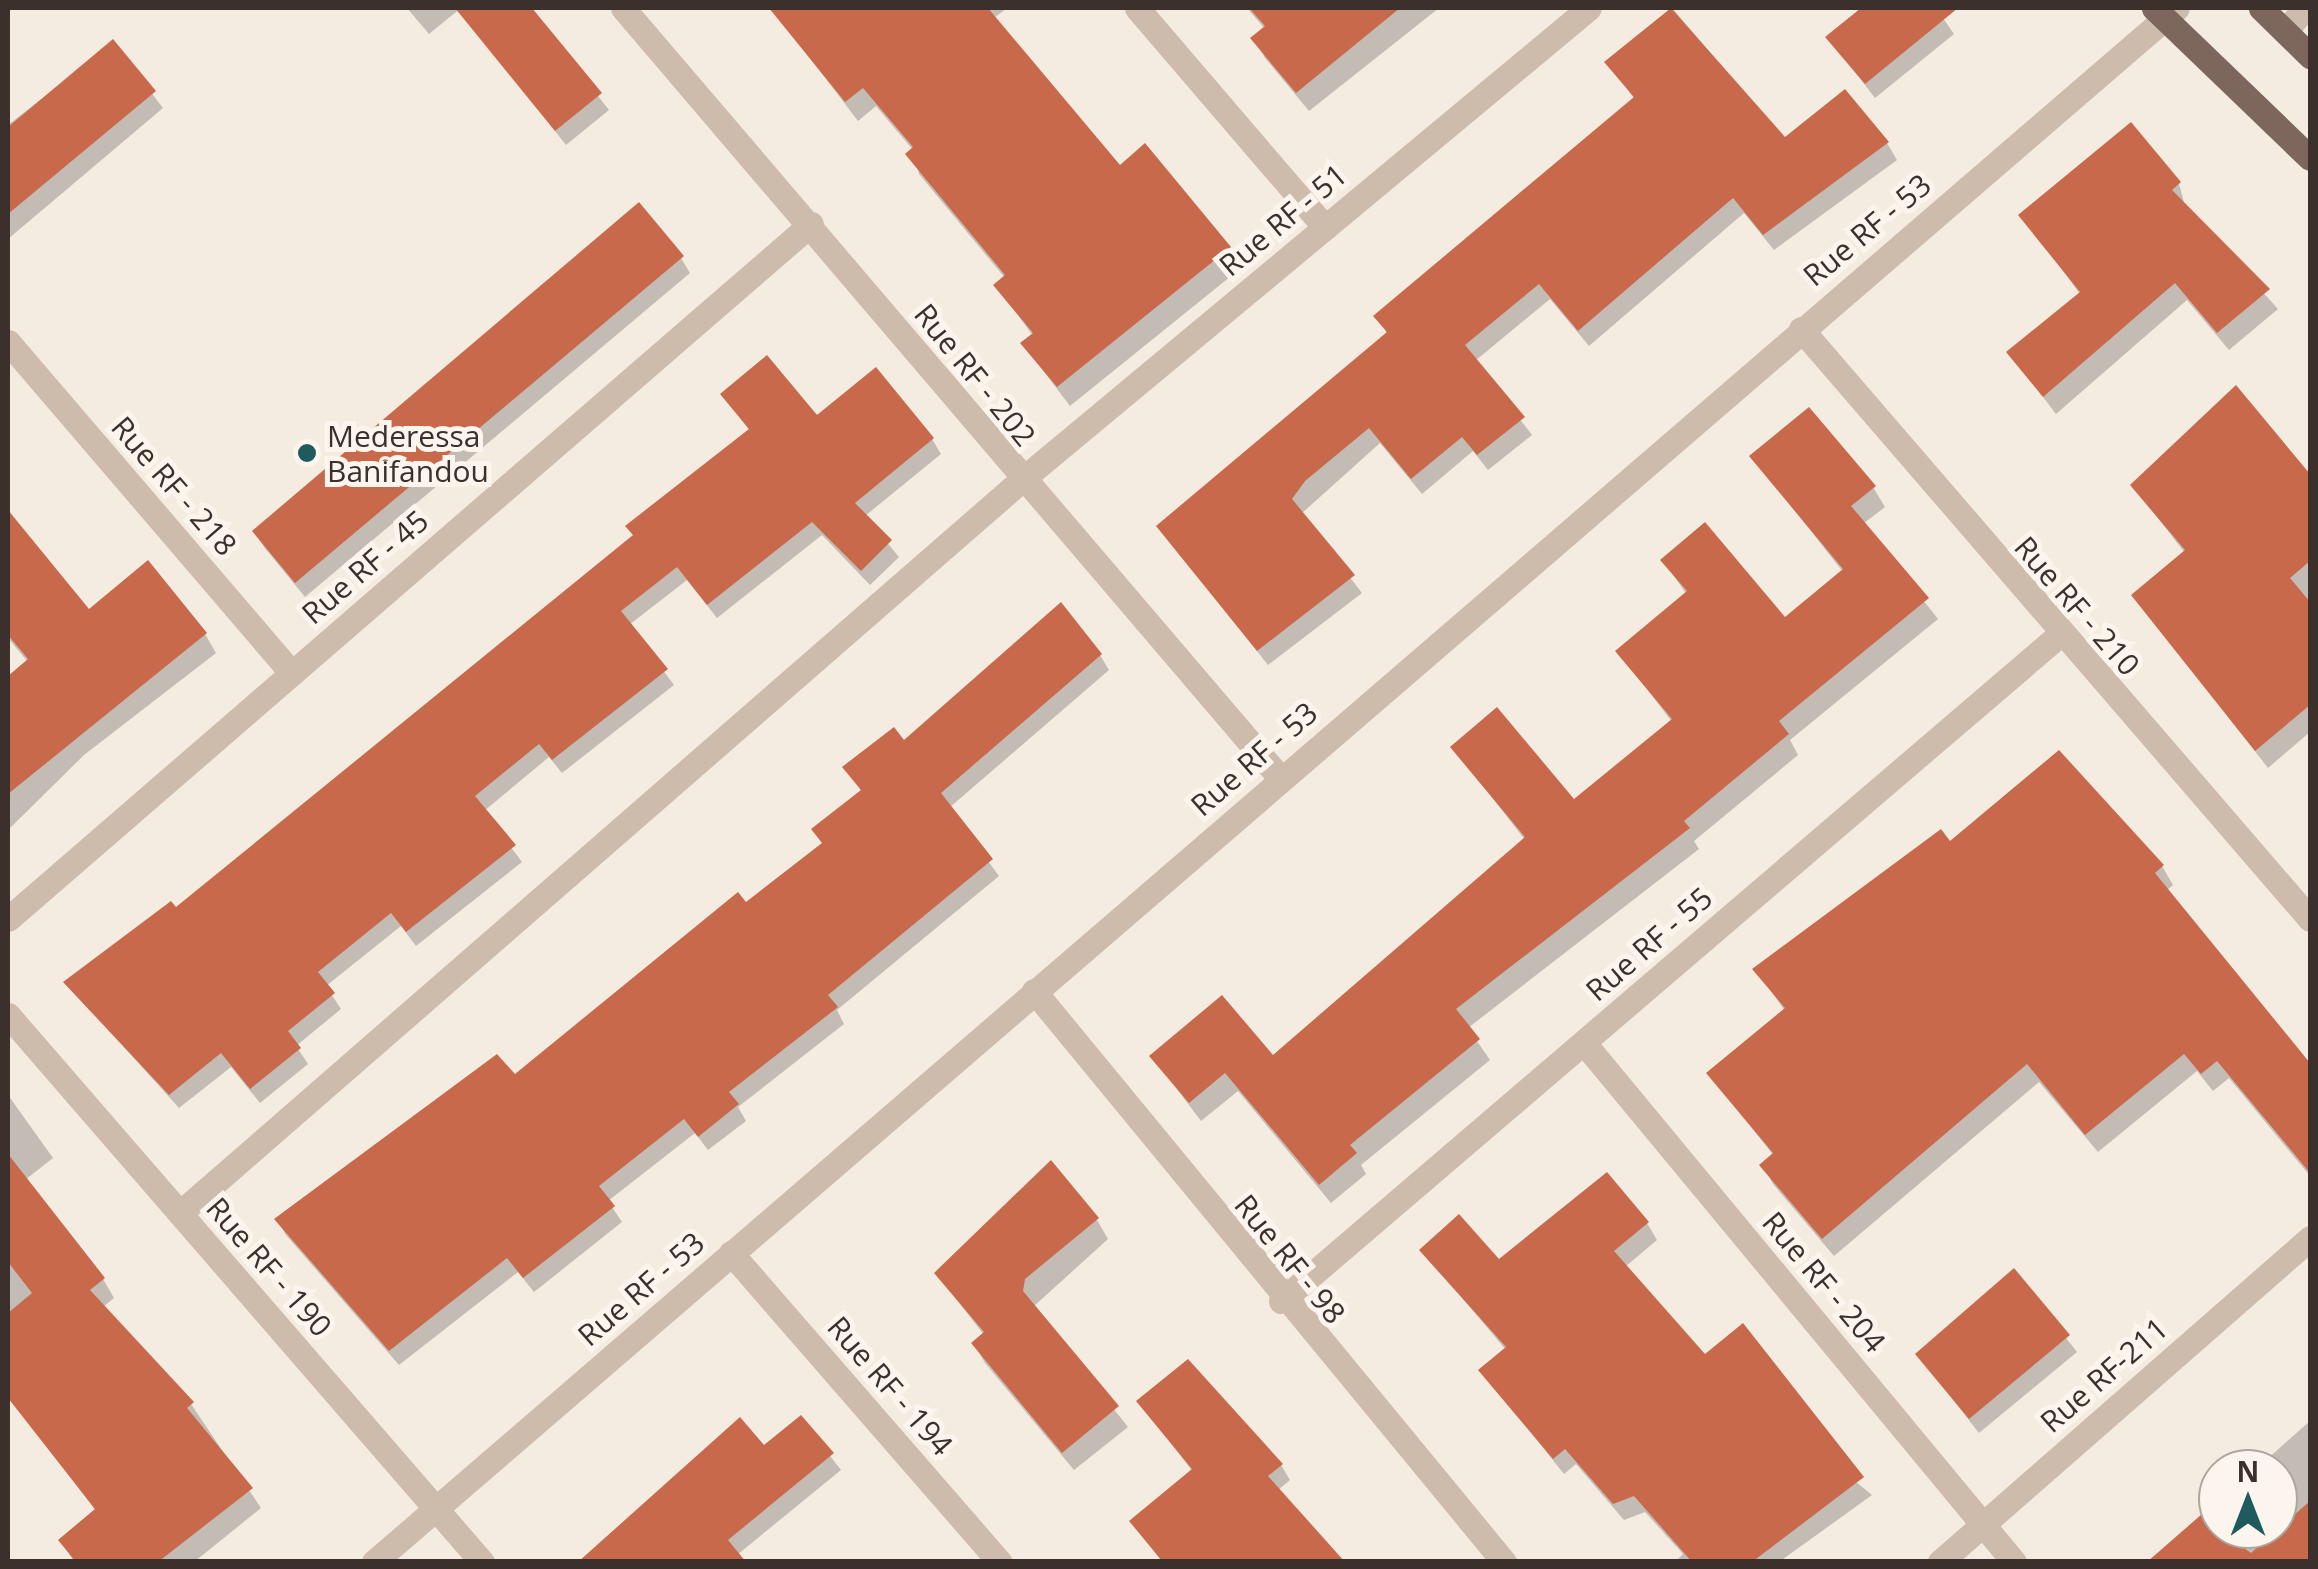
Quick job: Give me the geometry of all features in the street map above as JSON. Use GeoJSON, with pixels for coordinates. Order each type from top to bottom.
{"type":"FeatureCollection","features":[{"type":"Feature","properties":{"kind":"main road"},"geometry":{"type":"LineString","coordinates":[[2261,8],[2310,56]]}},
{"type":"Feature","properties":{"kind":"main road"},"geometry":{"type":"LineString","coordinates":[[2165,11],[2310,158]]}},
{"type":"Feature","properties":{"kind":"street","name":"Rue RF - 202"},"geometry":{"type":"LineString","coordinates":[[623,8],[811,224],[1019,482],[1282,779]]}},
{"type":"Feature","properties":{"kind":"street"},"geometry":{"type":"LineString","coordinates":[[1137,8],[1326,226]]}},
{"type":"Feature","properties":{"kind":"street","name":"Rue RF - 51"},"geometry":{"type":"LineString","coordinates":[[180,1213],[1019,482],[1588,8]]}},
{"type":"Feature","properties":{"kind":"street"},"geometry":{"type":"LineString","coordinates":[[2285,31],[2305,8]]}},
{"type":"Feature","properties":{"kind":"street","name":"Rue RF - 53"},"geometry":{"type":"LineString","coordinates":[[374,1562],[2165,11]]}},
{"type":"Feature","properties":{"kind":"street","name":"Rue RF - 45"},"geometry":{"type":"LineString","coordinates":[[8,919],[811,224]]}},
{"type":"Feature","properties":{"kind":"street","name":"Rue RF - 210"},"geometry":{"type":"LineString","coordinates":[[1801,329],[2058,636],[2310,919]]}},
{"type":"Feature","properties":{"kind":"street","name":"Rue RF - 218"},"geometry":{"type":"LineString","coordinates":[[8,342],[292,673]]}},
{"type":"Feature","properties":{"kind":"street","name":"Rue RF - 55"},"geometry":{"type":"LineString","coordinates":[[1282,1301],[2058,636]]}},
{"type":"Feature","properties":{"kind":"street","name":"Rue RF - 98"},"geometry":{"type":"LineString","coordinates":[[1034,992],[1282,1301],[1504,1562]]}},
{"type":"Feature","properties":{"kind":"street","name":"Rue RF - 190"},"geometry":{"type":"LineString","coordinates":[[8,1014],[482,1562]]}},
{"type":"Feature","properties":{"kind":"street","name":"Rue RF - 204"},"geometry":{"type":"LineString","coordinates":[[1584,1043],[2014,1562]]}},
{"type":"Feature","properties":{"kind":"street","name":"Rue RF-211"},"geometry":{"type":"LineString","coordinates":[[1940,1562],[2310,1238]]}},
{"type":"Feature","properties":{"kind":"street","name":"Rue RF - 194"},"geometry":{"type":"LineString","coordinates":[[732,1253],[1000,1562]]}},
{"type":"Feature","properties":{"kind":"building"},"geometry":{"type":"Polygon","coordinates":[[[455,8],[532,8],[602,93],[555,131],[455,8]]]}},
{"type":"Feature","properties":{"kind":"building"},"geometry":{"type":"Polygon","coordinates":[[[769,8],[988,8],[1120,165],[1145,143],[1231,247],[1057,387],[1020,343],[1033,333],[993,285],[1005,275],[905,154],[913,147],[863,88],[845,102],[769,8]]]}},
{"type":"Feature","properties":{"kind":"building"},"geometry":{"type":"Polygon","coordinates":[[[1249,8],[1400,8],[1296,93],[1250,38],[1265,26],[1249,8]]]}},
{"type":"Feature","properties":{"kind":"building"},"geometry":{"type":"Polygon","coordinates":[[[1671,8],[1785,137],[1845,89],[1889,142],[1763,235],[1733,198],[1578,331],[1539,284],[1465,345],[1525,417],[1477,455],[1462,437],[1411,479],[1369,428],[1305,481],[1292,499],[1355,575],[1257,651],[1156,526],[1387,332],[1373,316],[1634,97],[1604,62],[1671,8]]]}},
{"type":"Feature","properties":{"kind":"building"},"geometry":{"type":"Polygon","coordinates":[[[1861,8],[1958,8],[1865,84],[1825,37],[1861,8]]]}},
{"type":"Feature","properties":{"kind":"building"},"geometry":{"type":"Polygon","coordinates":[[[113,39],[156,91],[8,214],[8,127],[113,39]]]}},
{"type":"Feature","properties":{"kind":"building"},"geometry":{"type":"Polygon","coordinates":[[[2131,122],[2181,182],[2172,190],[2270,289],[2217,333],[2175,283],[2043,397],[2006,352],[2080,292],[2018,215],[2131,122]]]}},
{"type":"Feature","properties":{"kind":"building"},"geometry":{"type":"Polygon","coordinates":[[[639,202],[684,256],[295,583],[252,531],[639,202]]]}},
{"type":"Feature","properties":{"kind":"building"},"geometry":{"type":"Polygon","coordinates":[[[767,355],[817,415],[876,367],[934,438],[855,503],[892,540],[861,571],[812,522],[707,605],[677,567],[621,611],[668,669],[552,760],[539,744],[475,796],[516,845],[406,932],[391,913],[318,972],[335,993],[288,1031],[301,1048],[250,1089],[221,1053],[169,1095],[63,982],[171,901],[176,907],[633,535],[625,526],[749,429],[720,394],[767,355]]]}},
{"type":"Feature","properties":{"kind":"building"},"geometry":{"type":"Polygon","coordinates":[[[2236,385],[2310,474],[2310,561],[2290,578],[2310,602],[2310,705],[2255,751],[2131,595],[2185,550],[2130,485],[2236,385]]]}},
{"type":"Feature","properties":{"kind":"building"},"geometry":{"type":"Polygon","coordinates":[[[1809,407],[1876,486],[1851,506],[1929,598],[1779,721],[1789,734],[1684,821],[1690,828],[1456,1009],[1480,1039],[1350,1145],[1357,1153],[1319,1185],[1225,1073],[1189,1103],[1149,1056],[1222,995],[1273,1055],[1525,837],[1450,747],[1497,707],[1574,799],[1672,719],[1615,651],[1687,591],[1660,560],[1705,522],[1785,617],[1843,569],[1749,456],[1809,407]]]}},
{"type":"Feature","properties":{"kind":"building"},"geometry":{"type":"Polygon","coordinates":[[[8,510],[89,609],[148,560],[207,633],[8,794],[8,676],[28,659],[8,635],[8,510]]]}},
{"type":"Feature","properties":{"kind":"building"},"geometry":{"type":"Polygon","coordinates":[[[1061,602],[1102,654],[941,793],[993,859],[828,995],[838,1007],[729,1092],[739,1104],[698,1137],[684,1119],[599,1186],[615,1206],[523,1278],[507,1258],[389,1351],[274,1219],[497,1054],[515,1074],[738,892],[746,902],[822,843],[811,829],[861,790],[842,767],[894,727],[904,740],[1061,602]]]}},
{"type":"Feature","properties":{"kind":"building"},"geometry":{"type":"Polygon","coordinates":[[[2059,750],[2164,865],[2155,873],[2310,1063],[2310,1173],[2217,1061],[2201,1074],[2184,1054],[2085,1135],[2027,1064],[1822,1239],[1759,1165],[1773,1153],[1706,1073],[1785,1008],[1752,969],[1941,829],[1950,841],[2059,750]]]}},
{"type":"Feature","properties":{"kind":"building"},"geometry":{"type":"Polygon","coordinates":[[[8,1154],[105,1278],[90,1290],[194,1402],[187,1408],[253,1488],[158,1562],[76,1562],[58,1540],[95,1509],[8,1398],[8,1313],[32,1293],[8,1262],[8,1154]]]}},
{"type":"Feature","properties":{"kind":"building"},"geometry":{"type":"Polygon","coordinates":[[[1051,1160],[1099,1218],[1025,1279],[1023,1291],[1119,1406],[1062,1453],[971,1343],[984,1332],[934,1273],[1051,1160]]]}},
{"type":"Feature","properties":{"kind":"building"},"geometry":{"type":"Polygon","coordinates":[[[1607,1172],[1649,1222],[1614,1251],[1705,1354],[1743,1323],[1864,1477],[1752,1562],[1692,1562],[1634,1496],[1613,1504],[1565,1449],[1553,1459],[1478,1370],[1506,1347],[1419,1250],[1459,1214],[1499,1259],[1607,1172]]]}},
{"type":"Feature","properties":{"kind":"building"},"geometry":{"type":"Polygon","coordinates":[[[2014,1268],[2070,1335],[1969,1419],[1915,1354],[2014,1268]]]}},
{"type":"Feature","properties":{"kind":"building"},"geometry":{"type":"Polygon","coordinates":[[[1188,1359],[1283,1464],[1268,1476],[1345,1562],[1163,1562],[1129,1521],[1192,1469],[1136,1401],[1188,1359]]]}},
{"type":"Feature","properties":{"kind":"building"},"geometry":{"type":"Polygon","coordinates":[[[801,1415],[834,1453],[728,1540],[746,1562],[578,1562],[740,1417],[764,1445],[801,1415]]]}},
{"type":"Feature","properties":{"kind":"building"},"geometry":{"type":"Polygon","coordinates":[[[2310,1501],[2310,1562],[2147,1562],[2198,1517],[2198,1549],[2246,1549],[2251,1553],[2256,1549],[2298,1549],[2298,1512],[2310,1501]]]}},
{"type":"Feature","properties":{"kind":"place","name":"Mederessa Banifandou"},"geometry":{"type":"Point","coordinates":[307,453]}}]}
